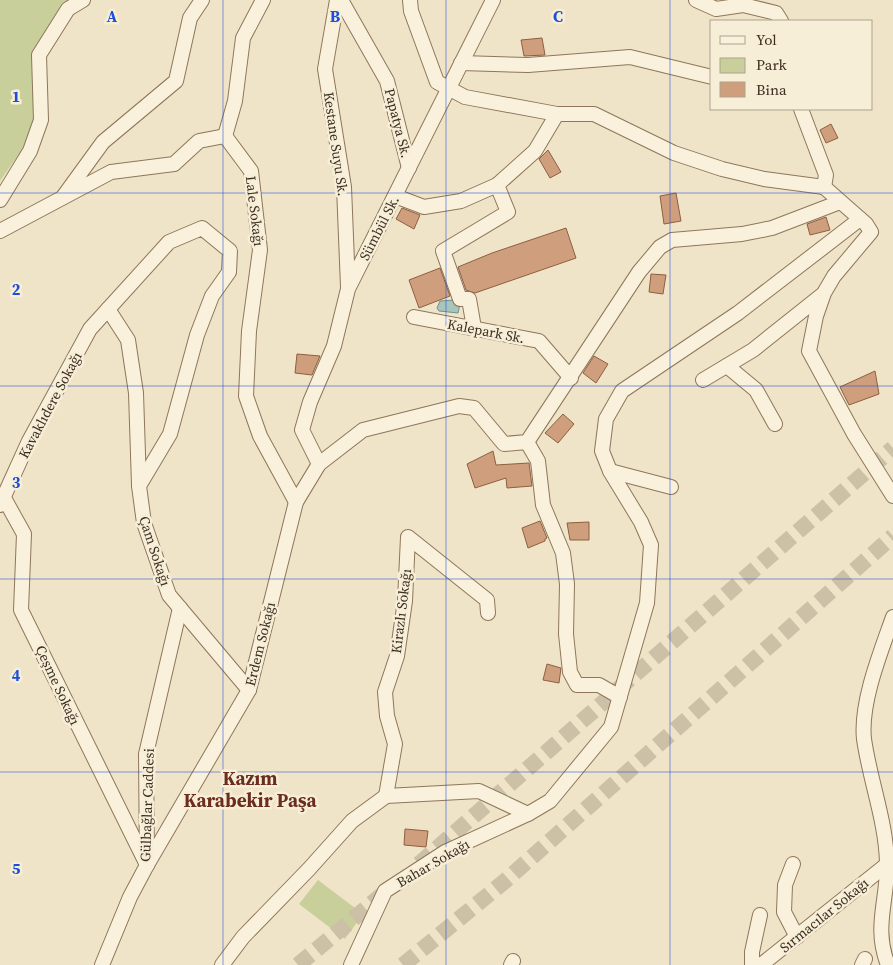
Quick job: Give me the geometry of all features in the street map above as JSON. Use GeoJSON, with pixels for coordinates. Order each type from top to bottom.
{"type":"FeatureCollection","features":[{"type":"Feature","properties":{"kind":"street"},"geometry":{"type":"LineString","coordinates":[[0,200],[30,151],[40,120],[39,55],[68,9],[83,0]]}},
{"type":"Feature","properties":{"kind":"street"},"geometry":{"type":"LineString","coordinates":[[60,201],[104,142],[176,81],[190,18],[202,0]]}},
{"type":"Feature","properties":{"kind":"street"},"geometry":{"type":"LineString","coordinates":[[0,232],[111,172],[174,164],[200,141],[225,136],[235,101],[243,38],[263,0]]}},
{"type":"Feature","properties":{"kind":"street","name":"Kestane Suyu Sk."},"geometry":{"type":"LineString","coordinates":[[337,0],[325,69],[344,187],[348,289]]}},
{"type":"Feature","properties":{"kind":"street","name":"Papatya Sk."},"geometry":{"type":"LineString","coordinates":[[341,0],[387,81],[409,168]]}},
{"type":"Feature","properties":{"kind":"street"},"geometry":{"type":"LineString","coordinates":[[410,0],[411,11],[437,82],[465,98],[557,114],[594,114],[674,153],[722,169],[764,179],[824,186],[869,228],[869,235],[834,276],[824,293],[816,316],[809,351],[854,434],[893,496]]}},
{"type":"Feature","properties":{"kind":"street","name":"Sümbül Sk."},"geometry":{"type":"LineString","coordinates":[[319,464],[302,430],[310,402],[334,346],[348,289],[493,0]]}},
{"type":"Feature","properties":{"kind":"street"},"geometry":{"type":"LineString","coordinates":[[696,0],[716,9],[744,5],[776,13],[780,20]]}},
{"type":"Feature","properties":{"kind":"street"},"geometry":{"type":"LineString","coordinates":[[461,63],[528,65],[630,57],[710,77]]}},
{"type":"Feature","properties":{"kind":"street"},"geometry":{"type":"LineString","coordinates":[[801,110],[826,175],[824,186]]}},
{"type":"Feature","properties":{"kind":"street"},"geometry":{"type":"LineString","coordinates":[[395,196],[424,207],[461,201],[497,185],[535,151],[557,114]]}},
{"type":"Feature","properties":{"kind":"street","name":"Lale Sokağı"},"geometry":{"type":"LineString","coordinates":[[225,136],[251,171],[260,250],[249,331],[246,396],[260,436],[296,502]]}},
{"type":"Feature","properties":{"kind":"street"},"geometry":{"type":"LineString","coordinates":[[474,328],[469,299],[460,299],[443,251],[508,212],[497,185]]}},
{"type":"Feature","properties":{"kind":"street"},"geometry":{"type":"LineString","coordinates":[[528,442],[639,272],[660,247],[672,240],[742,234],[772,228],[840,202]]}},
{"type":"Feature","properties":{"kind":"street","name":"Bahar Sokağı"},"geometry":{"type":"LineString","coordinates":[[351,965],[385,891],[445,852],[528,814],[550,800],[612,727],[647,603],[651,545],[641,522],[610,471],[602,451],[606,419],[622,391],[738,313],[860,219]]}},
{"type":"Feature","properties":{"kind":"street","name":"Kavaklıdere Sokağı"},"geometry":{"type":"LineString","coordinates":[[2,502],[29,441],[90,329],[169,242],[202,228],[230,251],[228,272],[212,296],[197,335],[170,434],[139,486]]}},
{"type":"Feature","properties":{"kind":"street"},"geometry":{"type":"LineString","coordinates":[[703,380],[753,350],[824,293]]}},
{"type":"Feature","properties":{"kind":"street","name":"Çam Sokağı"},"geometry":{"type":"LineString","coordinates":[[108,309],[128,340],[136,393],[139,486],[144,523],[169,595],[249,690]]}},
{"type":"Feature","properties":{"kind":"street","name":"Kalepark Sk."},"geometry":{"type":"LineString","coordinates":[[414,317],[539,341],[571,378]]}},
{"type":"Feature","properties":{"kind":"street"},"geometry":{"type":"LineString","coordinates":[[727,366],[756,390],[775,424]]}},
{"type":"Feature","properties":{"kind":"street"},"geometry":{"type":"LineString","coordinates":[[319,464],[363,430],[459,406],[474,408],[504,444],[528,442]]}},
{"type":"Feature","properties":{"kind":"street"},"geometry":{"type":"LineString","coordinates":[[528,442],[538,461],[543,505],[563,553],[567,584],[566,634],[570,672],[577,685],[599,685],[620,697]]}},
{"type":"Feature","properties":{"kind":"street","name":"Erdem Sokağı"},"geometry":{"type":"LineString","coordinates":[[147,866],[249,690],[296,502],[319,464]]}},
{"type":"Feature","properties":{"kind":"street"},"geometry":{"type":"LineString","coordinates":[[610,471],[671,487]]}},
{"type":"Feature","properties":{"kind":"street","name":"Çeşme Sokağı"},"geometry":{"type":"LineString","coordinates":[[2,502],[24,534],[21,610],[147,866]]}},
{"type":"Feature","properties":{"kind":"street","name":"Kirazlı Sokağı"},"geometry":{"type":"LineString","coordinates":[[386,796],[395,744],[387,716],[386,692],[397,656],[405,601],[408,537],[487,600],[488,613]]}},
{"type":"Feature","properties":{"kind":"street","name":"Gülbağlar Caddesi"},"geometry":{"type":"LineString","coordinates":[[102,965],[130,897],[147,866],[146,754],[180,608]]}},
{"type":"Feature","properties":{"kind":"street"},"geometry":{"type":"LineString","coordinates":[[888,965],[884,953],[880,917],[890,862],[864,737],[869,688],[893,617]]}},
{"type":"Feature","properties":{"kind":"street"},"geometry":{"type":"LineString","coordinates":[[222,965],[243,937],[309,869],[352,820],[386,796],[479,791],[528,814]]}},
{"type":"Feature","properties":{"kind":"street","name":"Sırmacılar Sokağı"},"geometry":{"type":"LineString","coordinates":[[761,965],[890,862]]}},
{"type":"Feature","properties":{"kind":"street"},"geometry":{"type":"LineString","coordinates":[[793,864],[785,885],[784,912],[797,937]]}},
{"type":"Feature","properties":{"kind":"street"},"geometry":{"type":"LineString","coordinates":[[752,965],[752,952],[760,915]]}},
{"type":"Feature","properties":{"kind":"green space"},"geometry":{"type":"Polygon","coordinates":[[[0,0],[73,0],[33,55],[35,122],[21,151],[0,181],[0,0]]]}},
{"type":"Feature","properties":{"kind":"green space"},"geometry":{"type":"Polygon","coordinates":[[[318,880],[363,914],[345,939],[299,904],[318,880]]]}},
{"type":"Feature","properties":{"kind":"water"},"geometry":{"type":"Polygon","coordinates":[[[455,300],[460,304],[458,313],[439,311],[437,308],[440,301],[455,300]]]}},
{"type":"Feature","properties":{"kind":"building"},"geometry":{"type":"Polygon","coordinates":[[[542,38],[545,55],[524,56],[521,40],[542,38]]]}},
{"type":"Feature","properties":{"kind":"building"},"geometry":{"type":"Polygon","coordinates":[[[831,124],[838,138],[826,143],[820,130],[831,124]]]}},
{"type":"Feature","properties":{"kind":"building"},"geometry":{"type":"Polygon","coordinates":[[[548,150],[561,172],[550,178],[539,159],[548,150]]]}},
{"type":"Feature","properties":{"kind":"building"},"geometry":{"type":"Polygon","coordinates":[[[676,193],[681,221],[664,224],[660,196],[676,193]]]}},
{"type":"Feature","properties":{"kind":"building"},"geometry":{"type":"Polygon","coordinates":[[[402,208],[420,215],[414,229],[396,219],[402,208]]]}},
{"type":"Feature","properties":{"kind":"building"},"geometry":{"type":"Polygon","coordinates":[[[826,217],[830,230],[810,235],[807,224],[826,217]]]}},
{"type":"Feature","properties":{"kind":"building"},"geometry":{"type":"Polygon","coordinates":[[[566,228],[576,258],[475,293],[466,290],[458,267],[492,253],[566,228]]]}},
{"type":"Feature","properties":{"kind":"building"},"geometry":{"type":"Polygon","coordinates":[[[440,268],[450,296],[419,308],[409,280],[440,268]]]}},
{"type":"Feature","properties":{"kind":"building"},"geometry":{"type":"Polygon","coordinates":[[[651,274],[666,275],[663,294],[649,292],[651,274]]]}},
{"type":"Feature","properties":{"kind":"building"},"geometry":{"type":"Polygon","coordinates":[[[297,354],[320,356],[312,375],[295,373],[297,354]]]}},
{"type":"Feature","properties":{"kind":"building"},"geometry":{"type":"Polygon","coordinates":[[[594,356],[608,364],[596,383],[583,373],[594,356]]]}},
{"type":"Feature","properties":{"kind":"building"},"geometry":{"type":"Polygon","coordinates":[[[875,371],[879,394],[849,405],[840,387],[875,371]]]}},
{"type":"Feature","properties":{"kind":"building"},"geometry":{"type":"Polygon","coordinates":[[[563,414],[574,424],[558,443],[545,433],[563,414]]]}},
{"type":"Feature","properties":{"kind":"building"},"geometry":{"type":"Polygon","coordinates":[[[493,451],[496,465],[529,463],[532,486],[507,488],[506,478],[475,488],[467,464],[493,451]]]}},
{"type":"Feature","properties":{"kind":"building"},"geometry":{"type":"Polygon","coordinates":[[[540,521],[547,538],[545,541],[528,548],[522,528],[540,521]]]}},
{"type":"Feature","properties":{"kind":"building"},"geometry":{"type":"Polygon","coordinates":[[[589,522],[589,540],[570,540],[567,523],[589,522]]]}},
{"type":"Feature","properties":{"kind":"building"},"geometry":{"type":"Polygon","coordinates":[[[547,664],[561,668],[559,683],[543,680],[547,664]]]}},
{"type":"Feature","properties":{"kind":"building"},"geometry":{"type":"Polygon","coordinates":[[[405,829],[428,831],[426,847],[404,845],[405,829]]]}},
{"type":"Feature","properties":{"kind":"tunnel"},"geometry":{"type":"LineString","coordinates":[[419,864],[893,448]]}},
{"type":"Feature","properties":{"kind":"tunnel"},"geometry":{"type":"LineString","coordinates":[[403,965],[505,881],[893,536]]}},
{"type":"Feature","properties":{"kind":"tunnel"},"geometry":{"type":"LineString","coordinates":[[298,965],[389,889]]}},
{"type":"Feature","properties":{"kind":"district","name":"Kazım Karabekir Paşa"},"geometry":{"type":"Point","coordinates":[250,789]}}]}
